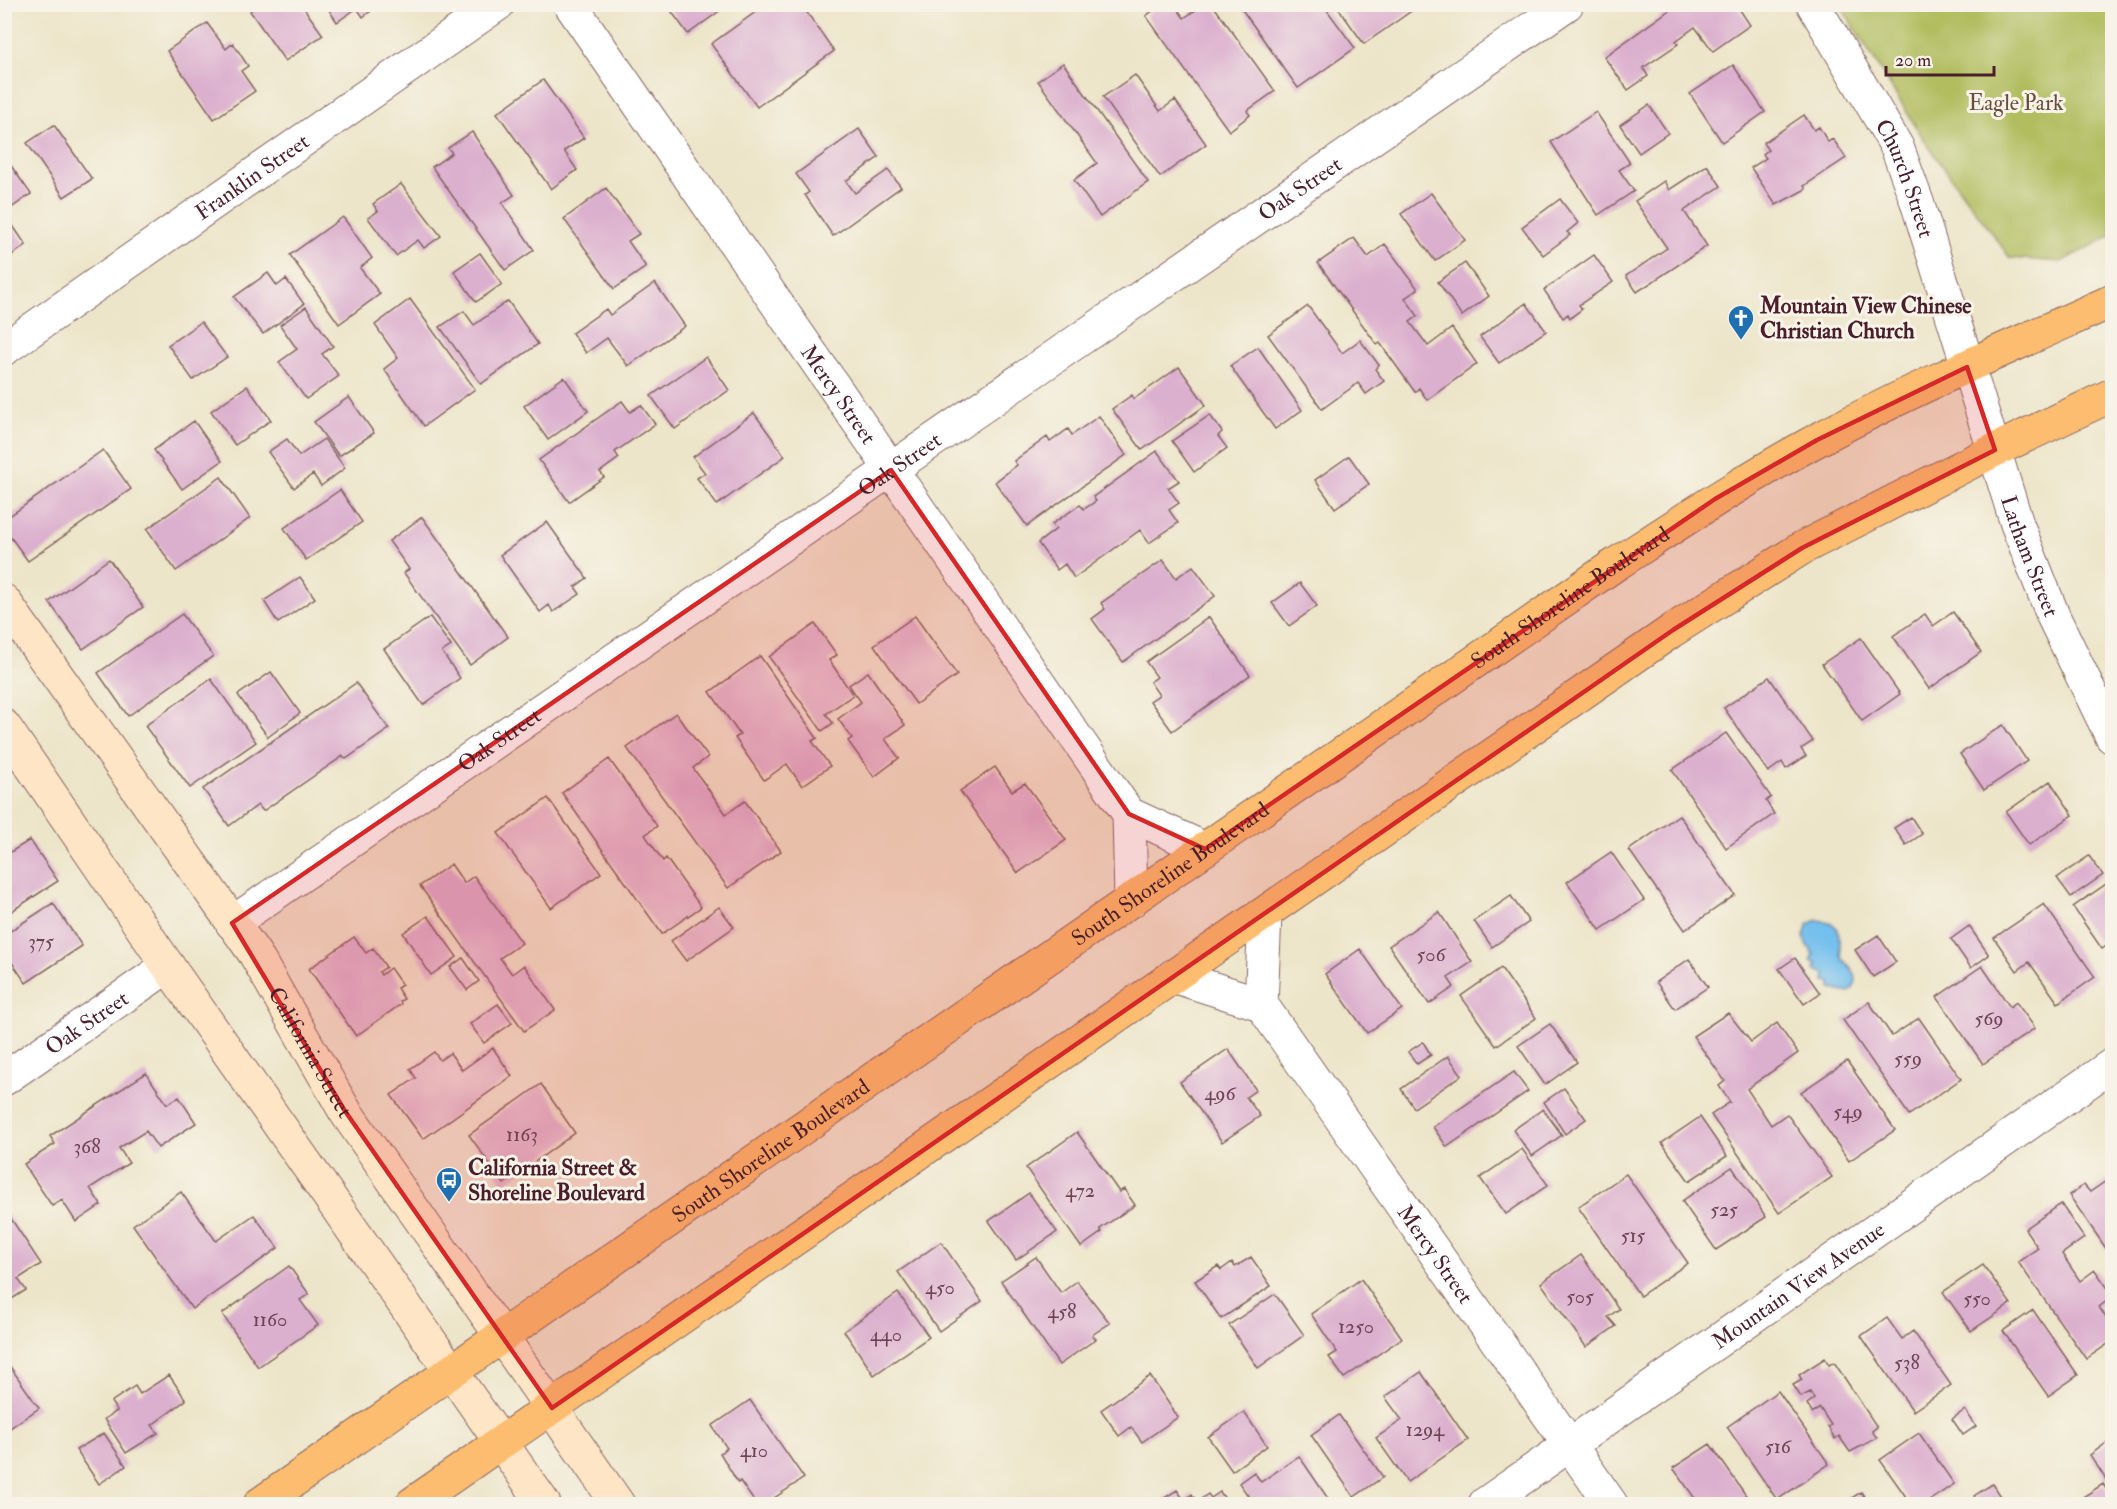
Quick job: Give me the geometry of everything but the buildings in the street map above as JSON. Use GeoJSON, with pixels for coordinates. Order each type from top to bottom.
{"type":"FeatureCollection","features":[{"type":"Feature","properties":{"kind":"main road","name":"South Shoreline Boulevard"},"geometry":{"type":"LineString","coordinates":[[260,1504],[1613,566],[1715,499],[1817,440],[1884,405],[2112,301]]}},
{"type":"Feature","properties":{"kind":"main road"},"geometry":{"type":"LineString","coordinates":[[412,1504],[1173,976],[1265,915],[1673,630],[1802,548],[1995,450],[2112,395]]}},
{"type":"Feature","properties":{"kind":"main road","name":"California Street"},"geometry":{"type":"LineString","coordinates":[[4,601],[255,954],[345,1111],[618,1504]]}},
{"type":"Feature","properties":{"kind":"main road"},"geometry":{"type":"LineString","coordinates":[[4,726],[168,966],[544,1504]]}},
{"type":"Feature","properties":{"kind":"street","name":"Franklin Street"},"geometry":{"type":"LineString","coordinates":[[4,349],[498,4]]}},
{"type":"Feature","properties":{"kind":"street","name":"Mercy Street"},"geometry":{"type":"LineString","coordinates":[[570,4],[1129,814]]}},
{"type":"Feature","properties":{"kind":"street","name":"Oak Street"},"geometry":{"type":"LineString","coordinates":[[232,923],[1567,4]]}},
{"type":"Feature","properties":{"kind":"street","name":"Church Street"},"geometry":{"type":"LineString","coordinates":[[1813,4],[1897,147],[1917,202],[1967,367]]}},
{"type":"Feature","properties":{"kind":"street","name":"Latham Street"},"geometry":{"type":"LineString","coordinates":[[1967,367],[2017,524],[2054,618],[2112,737]]}},
{"type":"Feature","properties":{"kind":"street"},"geometry":{"type":"LineString","coordinates":[[1131,901],[1129,814],[1205,849]]}},
{"type":"Feature","properties":{"kind":"street"},"geometry":{"type":"LineString","coordinates":[[1173,976],[1261,1004],[1265,915]]}},
{"type":"Feature","properties":{"kind":"street","name":"Oak Street"},"geometry":{"type":"LineString","coordinates":[[4,1079],[168,966]]}},
{"type":"Feature","properties":{"kind":"street","name":"Mercy Street"},"geometry":{"type":"LineString","coordinates":[[1261,1004],[1611,1504]]}},
{"type":"Feature","properties":{"kind":"street","name":"Mountain View Avenue"},"geometry":{"type":"LineString","coordinates":[[1485,1504],[2112,1065]]}},
{"type":"Feature","properties":{"kind":"highlighted area"},"geometry":{"type":"Polygon","coordinates":[[[1967,367],[1995,450],[1802,548],[1673,630],[552,1408],[345,1111],[232,923],[891,470],[1129,814],[1205,849],[1715,499],[1817,440],[1967,367]]]}},
{"type":"Feature","properties":{"kind":"green space","name":"Eagle Park"},"geometry":{"type":"Polygon","coordinates":[[[1840,5],[2112,5],[2112,235],[2061,262],[2010,258],[1926,143],[1840,5]]]}},
{"type":"Feature","properties":{"kind":"water"},"geometry":{"type":"Polygon","coordinates":[[[1818,920],[1830,922],[1838,929],[1842,959],[1853,970],[1856,979],[1849,993],[1831,989],[1831,982],[1825,981],[1825,973],[1814,970],[1818,964],[1811,962],[1814,954],[1807,946],[1804,936],[1808,924],[1818,920]]]}},
{"type":"Feature","properties":{"kind":"place","name":"Mountain View Chinese Christian Church"},"geometry":{"type":"Point","coordinates":[1741,341]}},
{"type":"Feature","properties":{"kind":"place","name":"California Street & Shoreline Boulevard"},"geometry":{"type":"Point","coordinates":[449,1203]}}]}
